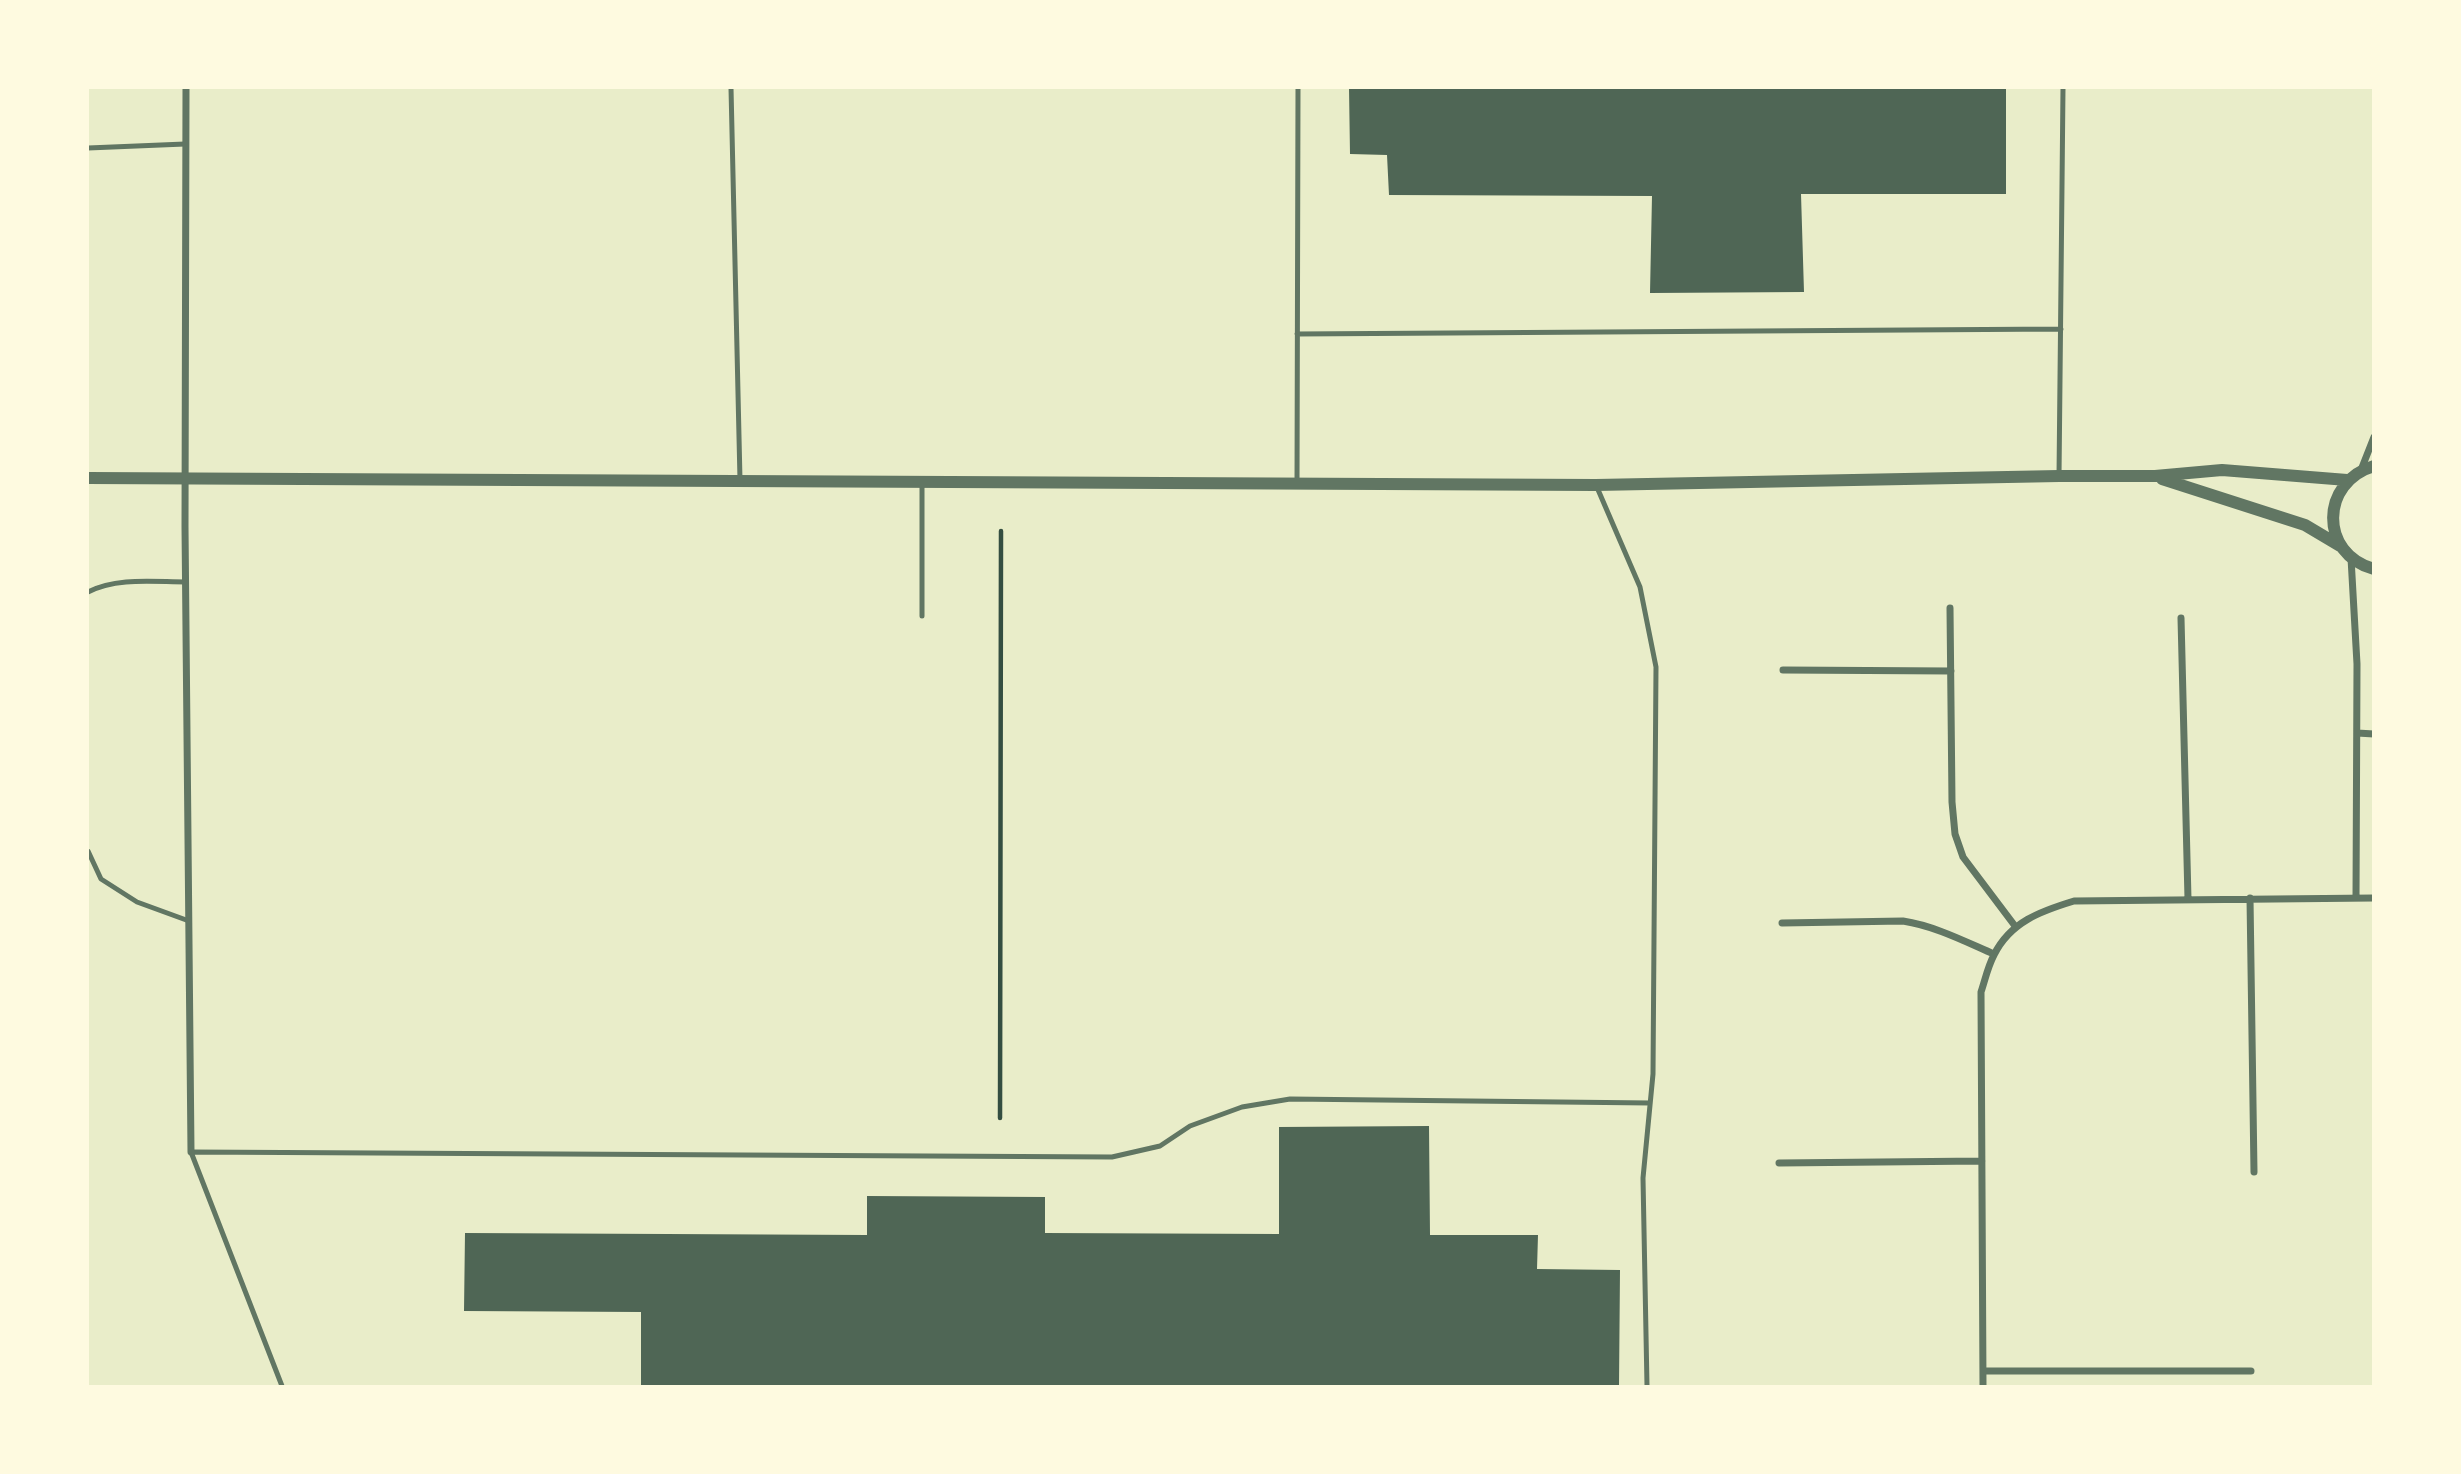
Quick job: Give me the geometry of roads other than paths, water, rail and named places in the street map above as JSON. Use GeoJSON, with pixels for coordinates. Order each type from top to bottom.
{"type":"FeatureCollection","features":[{"type":"Feature","properties":{"kind":"street"},"geometry":{"type":"LineString","coordinates":[[186,88],[185,480],[191,1152]]}},
{"type":"Feature","properties":{"kind":"street"},"geometry":{"type":"LineString","coordinates":[[2356,898],[2357,664],[2346,552],[2334,531],[2332,513],[2337,496],[2347,480],[2367,468],[2374,437]]}},
{"type":"Feature","properties":{"kind":"street"},"geometry":{"type":"LineString","coordinates":[[88,478],[1595,485],[2059,476],[2155,477],[2222,470],[2347,480]]}},
{"type":"Feature","properties":{"kind":"street"},"geometry":{"type":"LineString","coordinates":[[2155,477],[2305,525],[2374,569]]}},
{"type":"Feature","properties":{"kind":"street"},"geometry":{"type":"LineString","coordinates":[[1950,608],[1952,802],[1955,834],[1963,858],[2015,926]]}},
{"type":"Feature","properties":{"kind":"street"},"geometry":{"type":"LineString","coordinates":[[2180,618],[2188,899]]}},
{"type":"Feature","properties":{"kind":"street"},"geometry":{"type":"LineString","coordinates":[[1783,670],[1951,671]]}},
{"type":"Feature","properties":{"kind":"street"},"geometry":{"type":"LineString","coordinates":[[2357,733],[2374,734]]}},
{"type":"Feature","properties":{"kind":"street"},"geometry":{"type":"LineString","coordinates":[[2250,898],[2254,1172]]}},
{"type":"Feature","properties":{"kind":"street"},"geometry":{"type":"LineString","coordinates":[[1983,1387],[1981,992],[1994,954],[2015,926],[2043,911],[2074,901],[2374,898]]}},
{"type":"Feature","properties":{"kind":"street"},"geometry":{"type":"LineString","coordinates":[[1782,923],[1918,923],[1994,954]]}},
{"type":"Feature","properties":{"kind":"street"},"geometry":{"type":"LineString","coordinates":[[1779,1163],[1982,1161]]}},
{"type":"Feature","properties":{"kind":"street"},"geometry":{"type":"LineString","coordinates":[[1983,1371],[2251,1371]]}},
{"type":"Feature","properties":{"kind":"lane"},"geometry":{"type":"LineString","coordinates":[[731,88],[740,482]]}},
{"type":"Feature","properties":{"kind":"lane"},"geometry":{"type":"LineString","coordinates":[[1297,484],[1298,88]]}},
{"type":"Feature","properties":{"kind":"lane"},"geometry":{"type":"LineString","coordinates":[[2059,476],[2063,88]]}},
{"type":"Feature","properties":{"kind":"lane"},"geometry":{"type":"LineString","coordinates":[[88,148],[185,144]]}},
{"type":"Feature","properties":{"kind":"lane"},"geometry":{"type":"LineString","coordinates":[[1297,334],[2061,329]]}},
{"type":"Feature","properties":{"kind":"lane"},"geometry":{"type":"LineString","coordinates":[[922,483],[922,616]]}},
{"type":"Feature","properties":{"kind":"lane"},"geometry":{"type":"LineString","coordinates":[[1595,485],[1640,587],[1656,667],[1653,1074],[1643,1178],[1647,1387]]}},
{"type":"Feature","properties":{"kind":"lane"},"geometry":{"type":"LineString","coordinates":[[88,592],[96,587],[133,582],[186,582]]}},
{"type":"Feature","properties":{"kind":"lane"},"geometry":{"type":"LineString","coordinates":[[88,851],[101,879],[137,902],[189,921]]}},
{"type":"Feature","properties":{"kind":"lane"},"geometry":{"type":"LineString","coordinates":[[282,1387],[191,1152],[1112,1157],[1160,1146],[1190,1126],[1242,1107],[1290,1099],[1650,1103]]}}]}
